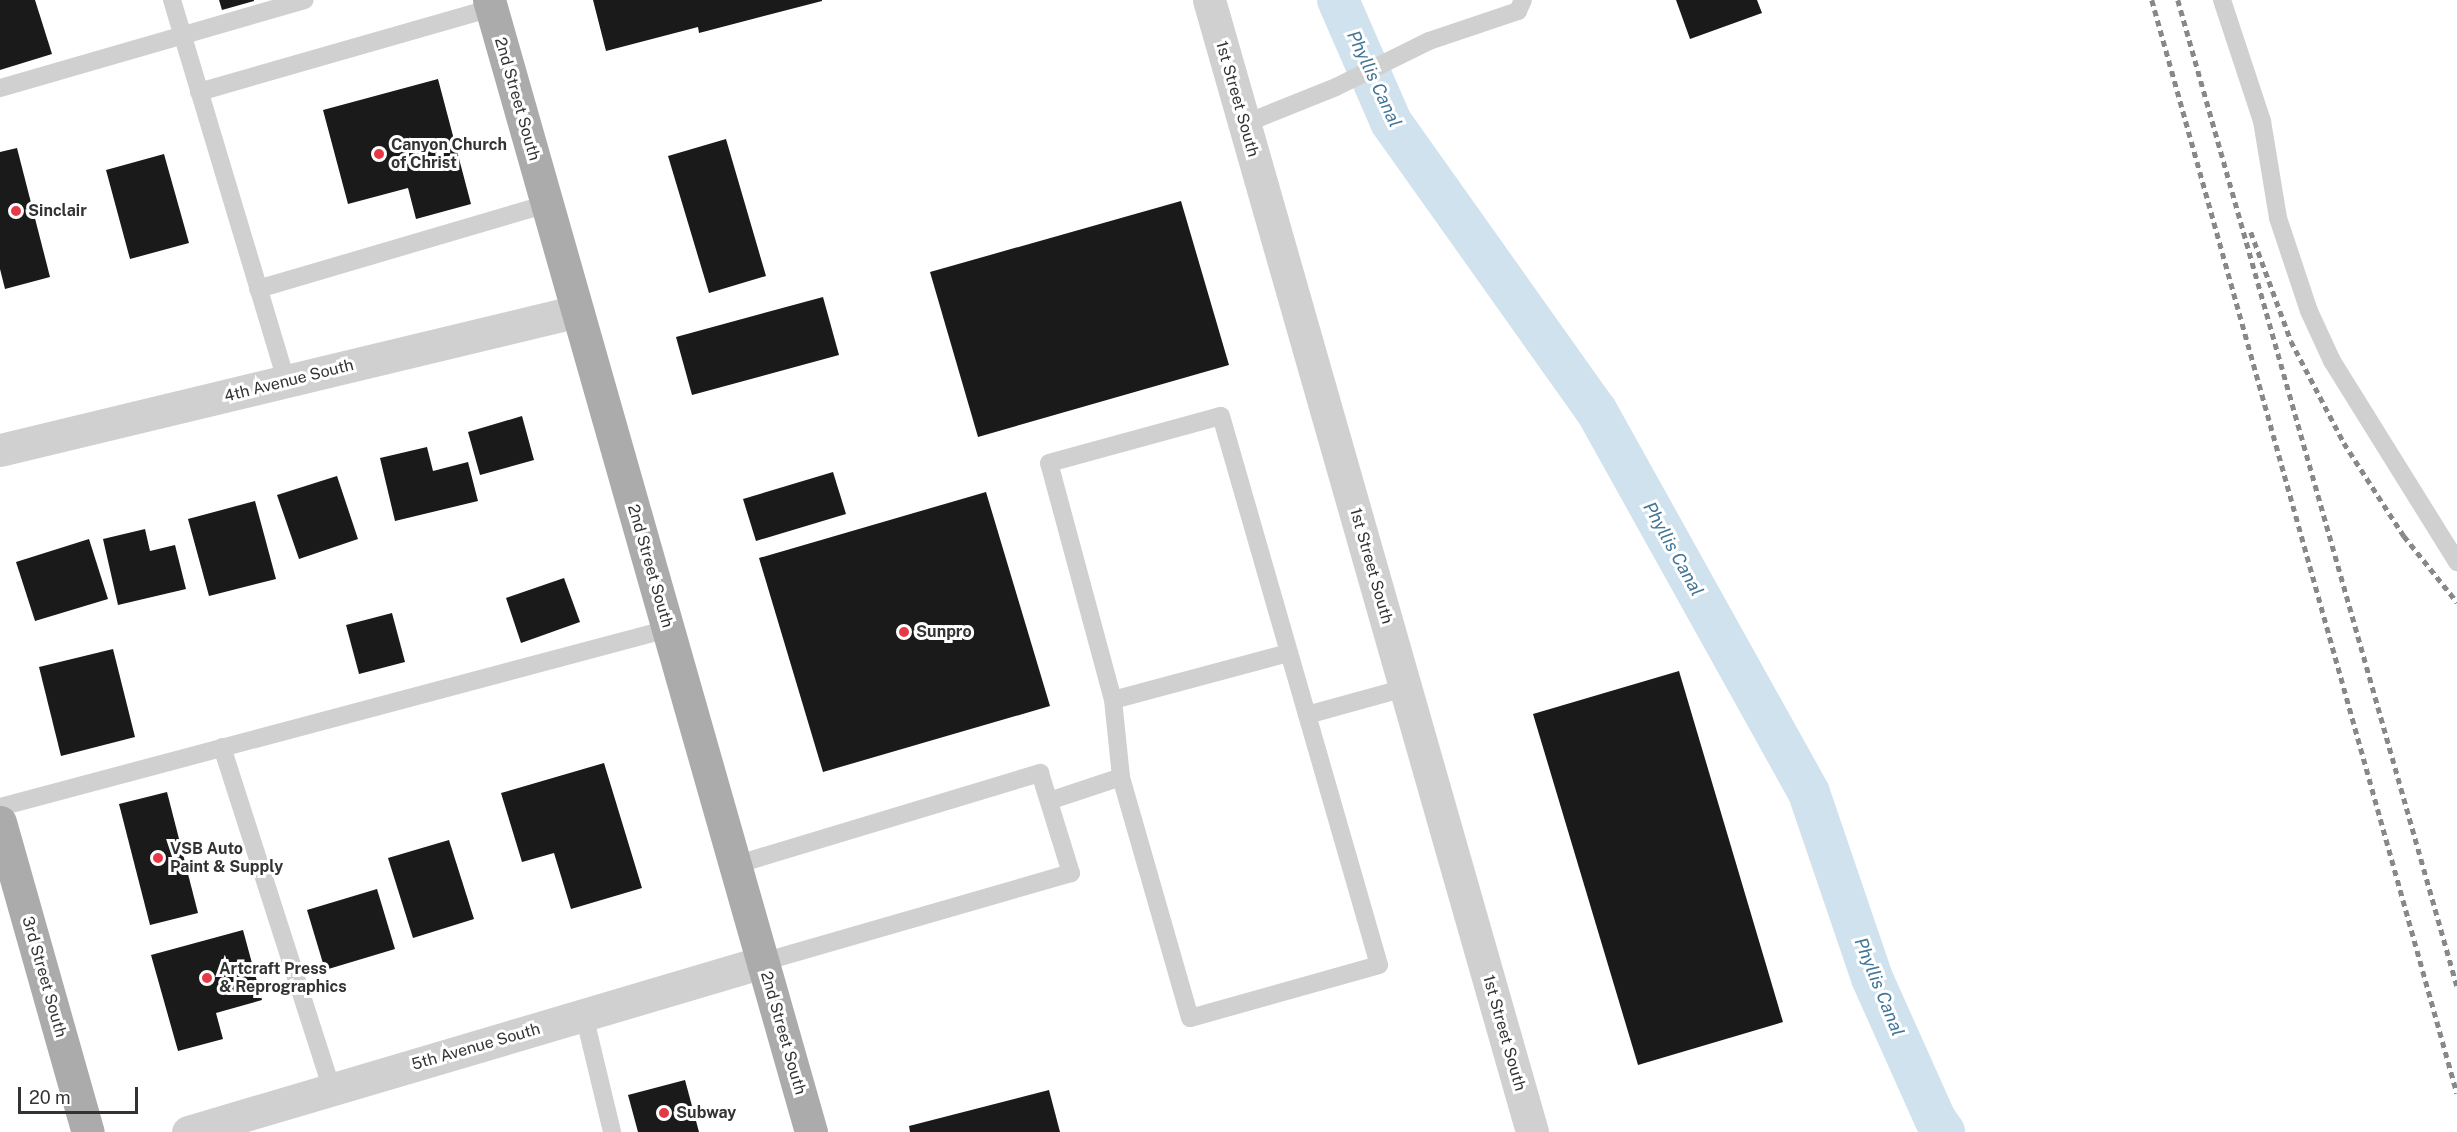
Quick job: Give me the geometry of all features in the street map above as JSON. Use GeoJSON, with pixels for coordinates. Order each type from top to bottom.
{"type":"FeatureCollection","features":[{"type":"Feature","properties":{"kind":"main road","name":"2nd Street South"},"geometry":{"type":"LineString","coordinates":[[491,4],[811,1132]]}},
{"type":"Feature","properties":{"kind":"main road","name":"3rd Street South"},"geometry":{"type":"LineString","coordinates":[[0,822],[88,1132]]}},
{"type":"Feature","properties":{"kind":"street","name":"1st Street South"},"geometry":{"type":"LineString","coordinates":[[1209,0],[1532,1132]]}},
{"type":"Feature","properties":{"kind":"street","name":"4th Avenue South"},"geometry":{"type":"LineString","coordinates":[[0,450],[578,311]]}},
{"type":"Feature","properties":{"kind":"street","name":"5th Avenue South"},"geometry":{"type":"LineString","coordinates":[[188,1132],[763,962]]}},
{"type":"Feature","properties":{"kind":"lane"},"geometry":{"type":"LineString","coordinates":[[172,0],[286,381]]}},
{"type":"Feature","properties":{"kind":"lane"},"geometry":{"type":"LineString","coordinates":[[0,88],[305,0]]}},
{"type":"Feature","properties":{"kind":"lane"},"geometry":{"type":"LineString","coordinates":[[1244,124],[1336,87],[1397,56],[1518,11],[1523,0]]}},
{"type":"Feature","properties":{"kind":"lane"},"geometry":{"type":"LineString","coordinates":[[2222,0],[2262,121],[2278,218],[2310,310],[2338,371],[2457,562]]}},
{"type":"Feature","properties":{"kind":"lane"},"geometry":{"type":"LineString","coordinates":[[199,92],[491,4]]}},
{"type":"Feature","properties":{"kind":"lane"},"geometry":{"type":"LineString","coordinates":[[258,289],[547,204]]}},
{"type":"Feature","properties":{"kind":"lane"},"geometry":{"type":"LineString","coordinates":[[1221,416],[1379,965],[1190,1018],[1122,777],[1113,700],[1048,463],[1221,416]]}},
{"type":"Feature","properties":{"kind":"lane"},"geometry":{"type":"LineString","coordinates":[[0,807],[668,628]]}},
{"type":"Feature","properties":{"kind":"lane"},"geometry":{"type":"LineString","coordinates":[[1113,700],[1289,653]]}},
{"type":"Feature","properties":{"kind":"lane"},"geometry":{"type":"LineString","coordinates":[[1307,715],[1406,688]]}},
{"type":"Feature","properties":{"kind":"lane"},"geometry":{"type":"LineString","coordinates":[[222,747],[332,1089]]}},
{"type":"Feature","properties":{"kind":"lane"},"geometry":{"type":"LineString","coordinates":[[735,865],[1040,773],[1071,873],[763,962]]}},
{"type":"Feature","properties":{"kind":"lane"},"geometry":{"type":"LineString","coordinates":[[1049,801],[1122,777]]}},
{"type":"Feature","properties":{"kind":"lane"},"geometry":{"type":"LineString","coordinates":[[584,1015],[612,1132]]}},
{"type":"Feature","properties":{"kind":"building"},"geometry":{"type":"Polygon","coordinates":[[[0,0],[35,0],[52,54],[0,70],[0,0]]]}},
{"type":"Feature","properties":{"kind":"building"},"geometry":{"type":"Polygon","coordinates":[[[219,0],[254,0],[254,1],[222,10],[219,0]]]}},
{"type":"Feature","properties":{"kind":"building"},"geometry":{"type":"Polygon","coordinates":[[[593,0],[822,1],[699,33],[698,27],[606,51],[593,0]]]}},
{"type":"Feature","properties":{"kind":"building"},"geometry":{"type":"Polygon","coordinates":[[[1676,0],[1757,0],[1762,13],[1690,39],[1676,0]]]}},
{"type":"Feature","properties":{"kind":"building"},"geometry":{"type":"Polygon","coordinates":[[[438,79],[471,204],[416,219],[408,188],[348,204],[323,110],[438,79]]]}},
{"type":"Feature","properties":{"kind":"building"},"geometry":{"type":"Polygon","coordinates":[[[726,139],[766,276],[709,293],[668,156],[726,139]]]}},
{"type":"Feature","properties":{"kind":"building","name":"Sinclair"},"geometry":{"type":"Polygon","coordinates":[[[17,148],[50,277],[5,289],[0,269],[0,152],[17,148]]]}},
{"type":"Feature","properties":{"kind":"building"},"geometry":{"type":"Polygon","coordinates":[[[164,154],[189,243],[130,259],[106,170],[164,154]]]}},
{"type":"Feature","properties":{"kind":"building"},"geometry":{"type":"Polygon","coordinates":[[[1181,201],[1229,365],[978,437],[930,272],[1181,201]]]}},
{"type":"Feature","properties":{"kind":"building"},"geometry":{"type":"Polygon","coordinates":[[[823,297],[839,355],[692,395],[676,337],[823,297]]]}},
{"type":"Feature","properties":{"kind":"building"},"geometry":{"type":"Polygon","coordinates":[[[522,416],[534,460],[480,475],[468,432],[522,416]]]}},
{"type":"Feature","properties":{"kind":"building"},"geometry":{"type":"Polygon","coordinates":[[[427,447],[433,471],[468,462],[478,501],[395,521],[380,458],[427,447]]]}},
{"type":"Feature","properties":{"kind":"building"},"geometry":{"type":"Polygon","coordinates":[[[833,472],[846,514],[756,541],[743,499],[833,472]]]}},
{"type":"Feature","properties":{"kind":"building"},"geometry":{"type":"Polygon","coordinates":[[[337,476],[358,539],[299,559],[277,495],[337,476]]]}},
{"type":"Feature","properties":{"kind":"building","name":"Sunpro"},"geometry":{"type":"Polygon","coordinates":[[[986,492],[1050,706],[823,772],[759,558],[986,492]]]}},
{"type":"Feature","properties":{"kind":"building"},"geometry":{"type":"Polygon","coordinates":[[[255,501],[276,579],[209,596],[188,519],[255,501]]]}},
{"type":"Feature","properties":{"kind":"building"},"geometry":{"type":"Polygon","coordinates":[[[145,529],[150,551],[175,545],[186,589],[118,605],[103,539],[145,529]]]}},
{"type":"Feature","properties":{"kind":"building"},"geometry":{"type":"Polygon","coordinates":[[[89,539],[108,599],[35,621],[16,562],[89,539]]]}},
{"type":"Feature","properties":{"kind":"building"},"geometry":{"type":"Polygon","coordinates":[[[564,578],[580,622],[521,643],[506,598],[564,578]]]}},
{"type":"Feature","properties":{"kind":"building"},"geometry":{"type":"Polygon","coordinates":[[[392,613],[405,662],[359,674],[346,625],[392,613]]]}},
{"type":"Feature","properties":{"kind":"building"},"geometry":{"type":"Polygon","coordinates":[[[113,649],[135,737],[61,756],[39,667],[113,649]]]}},
{"type":"Feature","properties":{"kind":"building"},"geometry":{"type":"Polygon","coordinates":[[[1679,671],[1783,1022],[1638,1065],[1533,714],[1679,671]]]}},
{"type":"Feature","properties":{"kind":"building"},"geometry":{"type":"Polygon","coordinates":[[[604,763],[642,888],[571,909],[554,853],[522,862],[501,793],[604,763]]]}},
{"type":"Feature","properties":{"kind":"building","name":"VSB Auto Paint & Supply"},"geometry":{"type":"Polygon","coordinates":[[[167,792],[198,913],[150,925],[119,804],[167,792]]]}},
{"type":"Feature","properties":{"kind":"building"},"geometry":{"type":"Polygon","coordinates":[[[449,840],[474,919],[413,938],[388,858],[449,840]]]}},
{"type":"Feature","properties":{"kind":"building"},"geometry":{"type":"Polygon","coordinates":[[[377,889],[395,949],[325,970],[307,910],[377,889]]]}},
{"type":"Feature","properties":{"kind":"building","name":"Artcraft Press & Reprographics"},"geometry":{"type":"Polygon","coordinates":[[[243,930],[262,1000],[216,1013],[223,1039],[178,1051],[151,955],[243,930]]]}},
{"type":"Feature","properties":{"kind":"building","name":"Subway"},"geometry":{"type":"Polygon","coordinates":[[[685,1080],[699,1132],[638,1132],[628,1095],[685,1080]]]}},
{"type":"Feature","properties":{"kind":"building"},"geometry":{"type":"Polygon","coordinates":[[[1049,1090],[1060,1132],[910,1132],[909,1126],[1049,1090]]]}},
{"type":"Feature","properties":{"kind":"waterway","name":"Phyllis Canal"},"geometry":{"type":"LineString","coordinates":[[1338,0],[1391,122],[1596,410],[1809,793],[1872,978],[1935,1119],[1944,1132]]}},
{"type":"Feature","properties":{"kind":"railway"},"geometry":{"type":"LineString","coordinates":[[2152,0],[2457,1093]]}},
{"type":"Feature","properties":{"kind":"railway"},"geometry":{"type":"LineString","coordinates":[[2178,0],[2457,986]]}},
{"type":"Feature","properties":{"kind":"railway"},"geometry":{"type":"LineString","coordinates":[[2251,232],[2291,341],[2344,443],[2404,536],[2457,602]]}},
{"type":"Feature","properties":{"kind":"place","name":"Canyon Church of Christ"},"geometry":{"type":"Point","coordinates":[379,154]}},
{"type":"Feature","properties":{"kind":"place","name":"Sinclair"},"geometry":{"type":"Point","coordinates":[16,211]}},
{"type":"Feature","properties":{"kind":"place","name":"Sunpro"},"geometry":{"type":"Point","coordinates":[904,632]}},
{"type":"Feature","properties":{"kind":"place","name":"VSB Auto Paint & Supply"},"geometry":{"type":"Point","coordinates":[158,858]}},
{"type":"Feature","properties":{"kind":"place","name":"Artcraft Press & Reprographics"},"geometry":{"type":"Point","coordinates":[207,978]}},
{"type":"Feature","properties":{"kind":"place","name":"Subway"},"geometry":{"type":"Point","coordinates":[664,1113]}}]}
